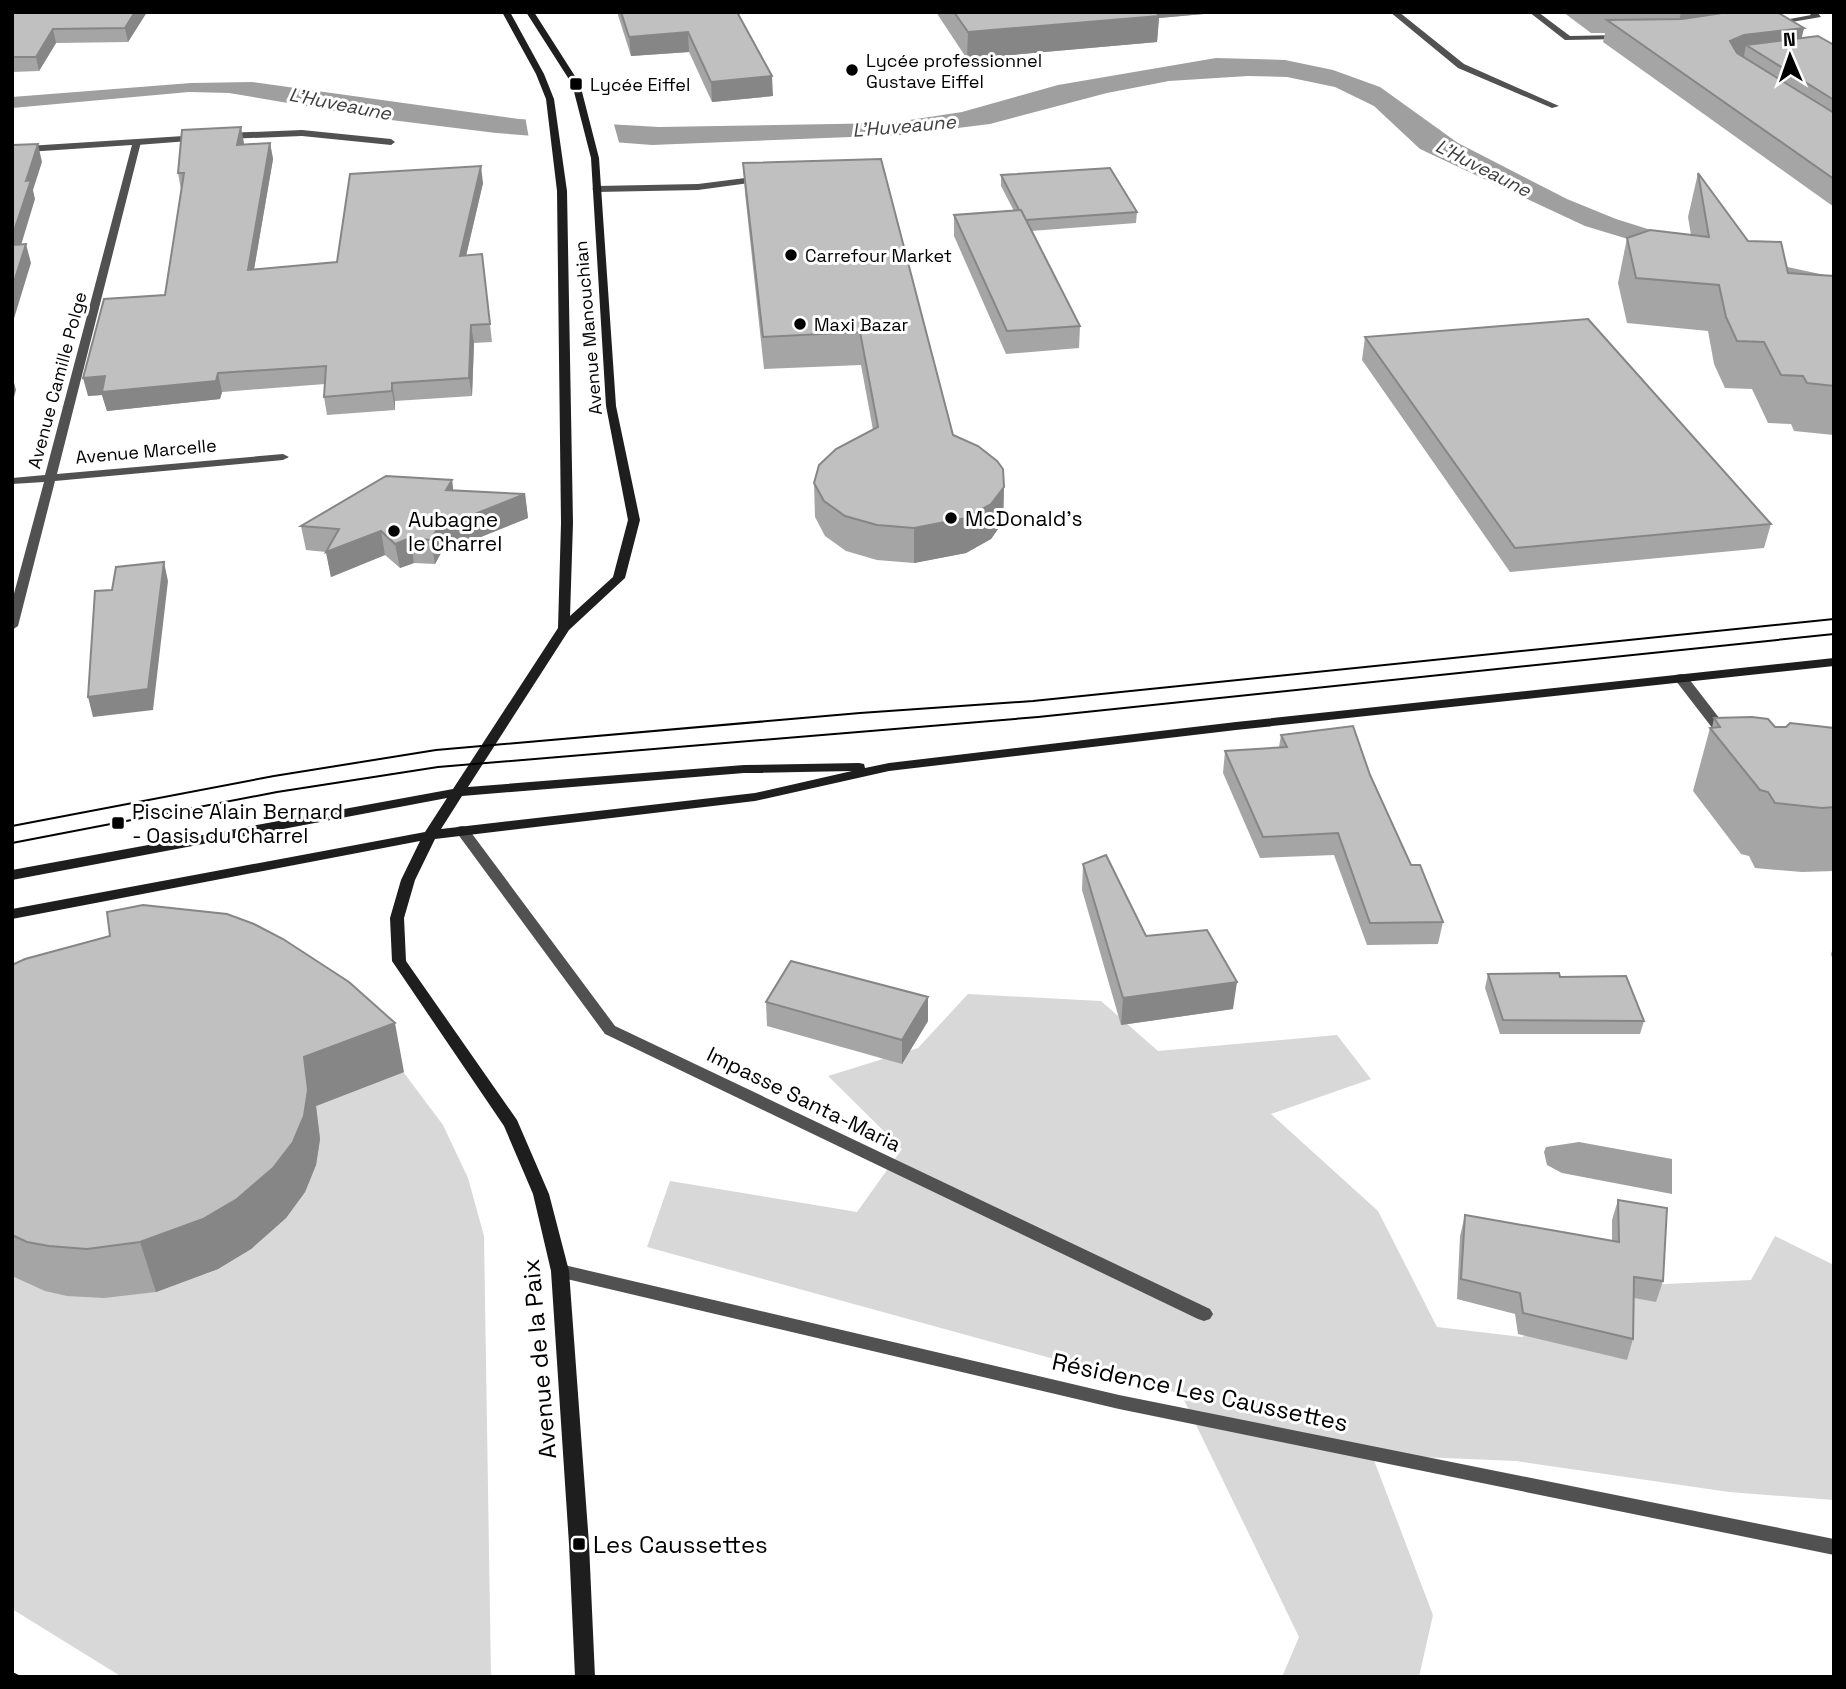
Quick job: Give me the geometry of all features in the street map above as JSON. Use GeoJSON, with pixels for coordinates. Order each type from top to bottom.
{"type":"FeatureCollection","features":[{"type":"Feature","properties":{"kind":"main road","name":"Avenue Manouchian"},"geometry":{"type":"LineString","coordinates":[[506,12],[540,74],[550,99],[562,191],[567,523],[564,628]]}},
{"type":"Feature","properties":{"kind":"main road","name":"Avenue Manouchian"},"geometry":{"type":"LineString","coordinates":[[430,835],[564,628],[620,578],[634,520],[611,407],[595,158],[581,99],[572,77],[530,12]]}},
{"type":"Feature","properties":{"kind":"main road"},"geometry":{"type":"LineString","coordinates":[[12,875],[458,792],[744,769],[889,767],[1834,662]]}},
{"type":"Feature","properties":{"kind":"main road"},"geometry":{"type":"LineString","coordinates":[[12,914],[430,835],[755,797],[889,767]]}},
{"type":"Feature","properties":{"kind":"main road","name":"Avenue de la Paix"},"geometry":{"type":"LineString","coordinates":[[430,835],[408,880],[397,918],[399,961],[511,1124],[541,1194],[560,1271],[579,1544],[585,1677]]}},
{"type":"Feature","properties":{"kind":"street"},"geometry":{"type":"LineString","coordinates":[[1394,12],[1461,66],[1555,106]]}},
{"type":"Feature","properties":{"kind":"street"},"geometry":{"type":"LineString","coordinates":[[1533,12],[1568,38],[1636,37]]}},
{"type":"Feature","properties":{"kind":"street"},"geometry":{"type":"LineString","coordinates":[[1766,24],[1817,17],[1812,12]]}},
{"type":"Feature","properties":{"kind":"street"},"geometry":{"type":"LineString","coordinates":[[12,150],[302,133],[391,142]]}},
{"type":"Feature","properties":{"kind":"street","name":"Avenue Camille Polge"},"geometry":{"type":"LineString","coordinates":[[12,626],[137,142]]}},
{"type":"Feature","properties":{"kind":"street"},"geometry":{"type":"LineString","coordinates":[[597,190],[698,187],[772,177]]}},
{"type":"Feature","properties":{"kind":"street","name":"Avenue Marcelle"},"geometry":{"type":"LineString","coordinates":[[12,481],[283,457]]}},
{"type":"Feature","properties":{"kind":"street"},"geometry":{"type":"LineString","coordinates":[[1681,678],[1730,741]]}},
{"type":"Feature","properties":{"kind":"street","name":"Impasse Santa-Maria"},"geometry":{"type":"LineString","coordinates":[[462,830],[610,1030],[1204,1314]]}},
{"type":"Feature","properties":{"kind":"street","name":"Résidence Les Caussettes"},"geometry":{"type":"LineString","coordinates":[[560,1271],[1119,1402],[1834,1547]]}},
{"type":"Feature","properties":{"kind":"shaded area"},"geometry":{"type":"Polygon","coordinates":[[[968,994],[1101,1001],[1158,1051],[1337,1035],[1371,1079],[1271,1114],[1378,1211],[1437,1327],[1522,1337],[1645,1285],[1751,1280],[1775,1236],[1834,1265],[1834,1500],[1729,1492],[1516,1461],[1372,1455],[1433,1615],[1419,1677],[1282,1677],[1299,1637],[1181,1394],[647,1247],[670,1181],[857,1212],[902,1149],[828,1076],[918,1048],[968,994]]]}},
{"type":"Feature","properties":{"kind":"shaded area"},"geometry":{"type":"Polygon","coordinates":[[[12,1021],[401,1069],[443,1125],[468,1178],[484,1236],[491,1677],[122,1677],[12,1609],[12,1021]]]}},
{"type":"Feature","properties":{"kind":"water","name":"L'Huveaune"},"geometry":{"type":"Polygon","coordinates":[[[1216,58],[1285,60],[1333,70],[1380,87],[1458,143],[1567,199],[1616,219],[1727,254],[1834,277],[1834,293],[1714,265],[1585,226],[1420,149],[1374,106],[1335,87],[1287,77],[1248,76],[1169,81],[1107,93],[990,124],[901,135],[652,145],[496,133],[383,119],[229,93],[189,92],[12,108],[12,97],[191,83],[252,82],[519,119],[659,127],[890,123],[962,112],[1058,85],[1216,58]]]}},
{"type":"Feature","properties":{"kind":"water"},"geometry":{"type":"Polygon","coordinates":[[[1579,1142],[1672,1159],[1672,1194],[1562,1173],[1547,1165],[1544,1152],[1546,1147],[1579,1142]]]}},
{"type":"Feature","properties":{"kind":"pier"},"geometry":{"type":"Polygon","coordinates":[[[525,116],[613,121],[620,146],[529,139],[525,116]]]}},
{"type":"Feature","properties":{"kind":"building"},"geometry":{"type":"Polygon","coordinates":[[[12,12],[135,12],[125,28],[53,29],[36,57],[12,57],[12,12]]]}},
{"type":"Feature","properties":{"kind":"building"},"geometry":{"type":"Polygon","coordinates":[[[621,12],[737,12],[772,76],[711,82],[688,32],[629,37],[621,12]]]}},
{"type":"Feature","properties":{"kind":"building"},"geometry":{"type":"Polygon","coordinates":[[[954,12],[1156,12],[1159,16],[968,32],[954,12]]]}},
{"type":"Feature","properties":{"kind":"building"},"geometry":{"type":"Polygon","coordinates":[[[1729,12],[1777,12],[1804,28],[1744,35],[1730,41],[1737,53],[1834,113],[1834,179],[1607,20],[1682,19],[1729,12]]]}},
{"type":"Feature","properties":{"kind":"building"},"geometry":{"type":"Polygon","coordinates":[[[1818,36],[1834,45],[1834,100],[1746,45],[1818,36]]]}},
{"type":"Feature","properties":{"kind":"building"},"geometry":{"type":"Polygon","coordinates":[[[241,127],[237,145],[270,143],[248,270],[337,262],[350,174],[481,166],[460,256],[482,254],[490,324],[471,325],[469,378],[392,383],[392,391],[324,397],[326,366],[218,373],[216,381],[102,392],[105,376],[83,378],[104,299],[165,295],[184,173],[178,173],[182,130],[241,127]]]}},
{"type":"Feature","properties":{"kind":"building"},"geometry":{"type":"Polygon","coordinates":[[[38,144],[26,181],[31,180],[12,237],[12,145],[38,144]]]}},
{"type":"Feature","properties":{"kind":"building"},"geometry":{"type":"Polygon","coordinates":[[[881,159],[953,435],[978,446],[1003,469],[1004,487],[991,504],[966,518],[914,528],[877,525],[845,516],[824,501],[814,483],[819,465],[836,449],[878,427],[860,332],[763,337],[743,163],[881,159]]]}},
{"type":"Feature","properties":{"kind":"building"},"geometry":{"type":"Polygon","coordinates":[[[1110,168],[1137,212],[1026,220],[1001,175],[1110,168]]]}},
{"type":"Feature","properties":{"kind":"building"},"geometry":{"type":"Polygon","coordinates":[[[1698,173],[1748,241],[1781,242],[1788,273],[1834,276],[1834,386],[1807,383],[1803,376],[1781,375],[1764,342],[1737,341],[1726,317],[1719,285],[1636,278],[1627,238],[1650,230],[1709,237],[1698,173]]]}},
{"type":"Feature","properties":{"kind":"building"},"geometry":{"type":"Polygon","coordinates":[[[1021,210],[1080,326],[1007,331],[954,215],[1021,210]]]}},
{"type":"Feature","properties":{"kind":"building"},"geometry":{"type":"Polygon","coordinates":[[[26,244],[12,288],[12,245],[26,244]]]}},
{"type":"Feature","properties":{"kind":"building"},"geometry":{"type":"Polygon","coordinates":[[[1588,319],[1771,524],[1515,548],[1365,337],[1588,319]]]}},
{"type":"Feature","properties":{"kind":"building"},"geometry":{"type":"Polygon","coordinates":[[[386,476],[452,480],[446,490],[525,494],[437,529],[431,540],[410,538],[395,544],[381,531],[326,552],[339,529],[301,526],[386,476]]]}},
{"type":"Feature","properties":{"kind":"building"},"geometry":{"type":"Polygon","coordinates":[[[164,562],[148,689],[88,697],[95,591],[112,590],[116,567],[164,562]]]}},
{"type":"Feature","properties":{"kind":"building"},"geometry":{"type":"Polygon","coordinates":[[[1714,718],[1768,719],[1775,727],[1786,727],[1790,723],[1834,728],[1834,807],[1775,803],[1768,792],[1760,790],[1710,728],[1720,727],[1714,718]]]}},
{"type":"Feature","properties":{"kind":"building"},"geometry":{"type":"Polygon","coordinates":[[[1353,726],[1370,775],[1411,865],[1420,865],[1443,922],[1370,923],[1338,833],[1263,837],[1225,751],[1287,747],[1281,735],[1353,726]]]}},
{"type":"Feature","properties":{"kind":"building"},"geometry":{"type":"Polygon","coordinates":[[[1106,855],[1146,936],[1207,930],[1237,982],[1123,998],[1083,864],[1106,855]]]}},
{"type":"Feature","properties":{"kind":"building"},"geometry":{"type":"Polygon","coordinates":[[[143,905],[227,914],[254,924],[283,939],[349,982],[395,1023],[304,1057],[308,1090],[304,1116],[293,1142],[273,1168],[237,1199],[203,1219],[140,1242],[87,1249],[27,1242],[12,1235],[12,965],[110,936],[107,912],[143,905]]]}},
{"type":"Feature","properties":{"kind":"building"},"geometry":{"type":"Polygon","coordinates":[[[791,961],[928,997],[902,1040],[766,1002],[791,961]]]}},
{"type":"Feature","properties":{"kind":"building"},"geometry":{"type":"Polygon","coordinates":[[[1559,973],[1560,977],[1626,976],[1644,1021],[1503,1020],[1488,974],[1559,973]]]}},
{"type":"Feature","properties":{"kind":"building"},"geometry":{"type":"Polygon","coordinates":[[[1618,1200],[1667,1208],[1663,1281],[1634,1277],[1633,1339],[1523,1313],[1520,1293],[1461,1279],[1465,1215],[1619,1242],[1618,1200]]]}},
{"type":"Feature","properties":{"kind":"tram line"},"geometry":{"type":"LineString","coordinates":[[12,826],[274,776],[436,750],[860,713],[1033,701],[1834,619]]}},
{"type":"Feature","properties":{"kind":"tram line"},"geometry":{"type":"LineString","coordinates":[[12,843],[277,792],[438,767],[1038,717],[1834,634]]}},
{"type":"Feature","properties":{"kind":"tram line"},"geometry":{"type":"LineString","coordinates":[[12,1673],[20,1677]]}},
{"type":"Feature","properties":{"kind":"place","name":"Lycée professionnel Gustave Eiffel"},"geometry":{"type":"Point","coordinates":[852,70]}},
{"type":"Feature","properties":{"kind":"place","name":"Lycée Eiffel"},"geometry":{"type":"Point","coordinates":[576,84]}},
{"type":"Feature","properties":{"kind":"place","name":"Carrefour Market"},"geometry":{"type":"Point","coordinates":[791,255]}},
{"type":"Feature","properties":{"kind":"place","name":"Maxi Bazar"},"geometry":{"type":"Point","coordinates":[800,324]}},
{"type":"Feature","properties":{"kind":"place","name":"McDonald's"},"geometry":{"type":"Point","coordinates":[951,518]}},
{"type":"Feature","properties":{"kind":"place","name":"Aubagne le Charrel"},"geometry":{"type":"Point","coordinates":[394,531]}},
{"type":"Feature","properties":{"kind":"place","name":"Piscine Alain Bernard - Oasis du Charrel"},"geometry":{"type":"Point","coordinates":[118,823]}},
{"type":"Feature","properties":{"kind":"place","name":"Les Caussettes"},"geometry":{"type":"Point","coordinates":[579,1544]}}]}
